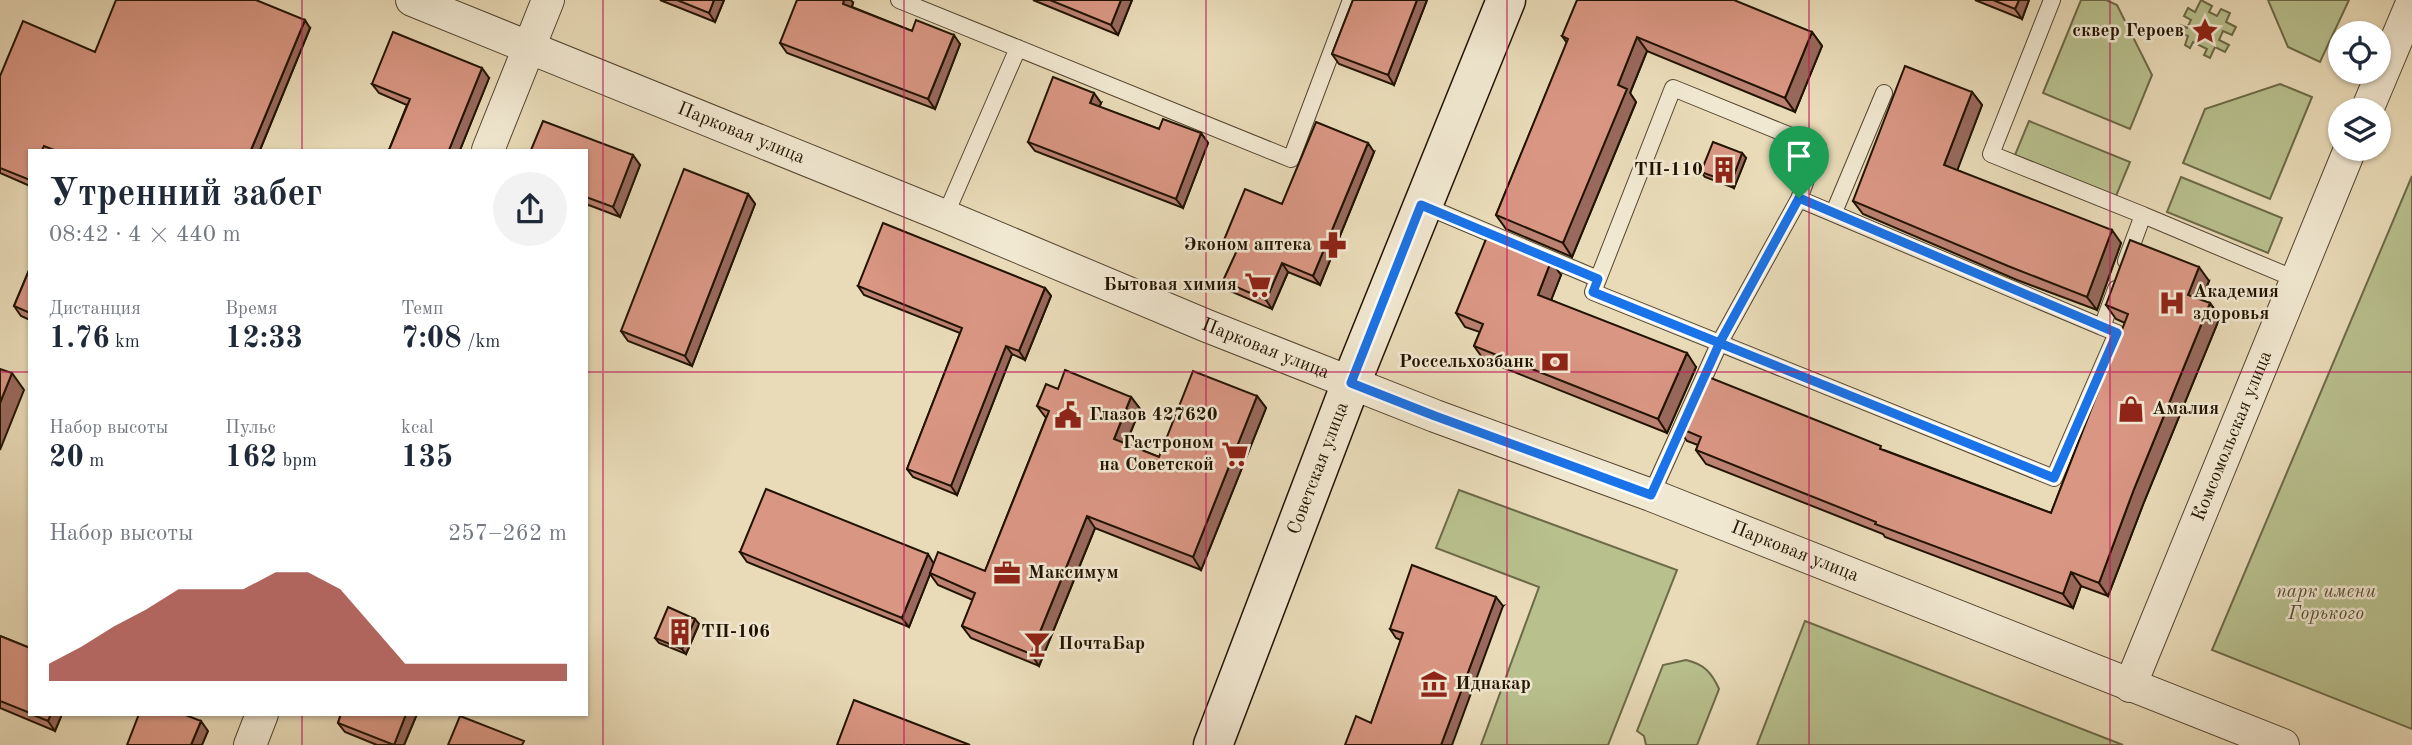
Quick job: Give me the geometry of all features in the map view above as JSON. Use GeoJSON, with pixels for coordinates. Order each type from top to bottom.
{"type":"FeatureCollection","features":[{"type":"Feature","properties":{"kind":"street","name":"Парковая улица"},"geometry":{"type":"LineString","coordinates":[[412,0],[945,216],[1207,326],[1435,416],[1651,495],[2283,745]]}},
{"type":"Feature","properties":{"kind":"street"},"geometry":{"type":"LineString","coordinates":[[488,149],[548,0]]}},
{"type":"Feature","properties":{"kind":"street","name":"Советская улица"},"geometry":{"type":"LineString","coordinates":[[1213,745],[1421,205],[1506,0]]}},
{"type":"Feature","properties":{"kind":"street"},"geometry":{"type":"LineString","coordinates":[[2372,98],[2412,3]]}},
{"type":"Feature","properties":{"kind":"street","name":"Комсомольская улица"},"geometry":{"type":"LineString","coordinates":[[2130,686],[2345,161]]}},
{"type":"Feature","properties":{"kind":"street"},"geometry":{"type":"LineString","coordinates":[[250,745],[261,716]]}},
{"type":"Feature","properties":{"kind":"lane"},"geometry":{"type":"LineString","coordinates":[[899,0],[1291,159],[1351,0]]}},
{"type":"Feature","properties":{"kind":"lane"},"geometry":{"type":"LineString","coordinates":[[2052,0],[1991,153],[2295,279]]}},
{"type":"Feature","properties":{"kind":"lane"},"geometry":{"type":"LineString","coordinates":[[945,216],[1018,48]]}},
{"type":"Feature","properties":{"kind":"lane"},"geometry":{"type":"LineString","coordinates":[[1651,495],[1720,342],[1799,198],[1818,147],[1674,88],[1593,292],[1720,342],[2054,478],[2117,333],[1799,198]]}},
{"type":"Feature","properties":{"kind":"lane"},"geometry":{"type":"LineString","coordinates":[[1834,212],[1884,93]]}},
{"type":"Feature","properties":{"kind":"lane"},"geometry":{"type":"LineString","coordinates":[[1421,205],[1598,279]]}},
{"type":"Feature","properties":{"kind":"lane"},"geometry":{"type":"LineString","coordinates":[[2102,327],[2143,215]]}},
{"type":"Feature","properties":{"kind":"green space"},"geometry":{"type":"Polygon","coordinates":[[[2081,0],[2106,0],[2117,5],[2152,75],[2130,129],[2043,93],[2081,0]]]}},
{"type":"Feature","properties":{"kind":"green space"},"geometry":{"type":"Polygon","coordinates":[[[2201,0],[2212,6],[2209,12],[2217,16],[2221,9],[2230,13],[2226,22],[2236,27],[2232,35],[2223,31],[2219,40],[2229,45],[2225,52],[2215,47],[2210,58],[2204,55],[2207,49],[2193,42],[2190,48],[2185,45],[2188,36],[2178,32],[2181,25],[2187,28],[2191,20],[2184,16],[2188,8],[2195,12],[2201,0]]]}},
{"type":"Feature","properties":{"kind":"green space"},"geometry":{"type":"Polygon","coordinates":[[[2268,0],[2349,0],[2339,21],[2328,21],[2328,45],[2320,62],[2288,47],[2268,0]]]}},
{"type":"Feature","properties":{"kind":"green space"},"geometry":{"type":"Polygon","coordinates":[[[2280,84],[2312,97],[2270,199],[2183,163],[2205,109],[2280,84]]]}},
{"type":"Feature","properties":{"kind":"green space"},"geometry":{"type":"Polygon","coordinates":[[[2029,121],[2130,162],[2116,196],[2015,155],[2029,121]]]}},
{"type":"Feature","properties":{"kind":"green space","name":"парк имени Горького"},"geometry":{"type":"Polygon","coordinates":[[[2412,176],[2412,729],[2212,650],[2412,176]]]}},
{"type":"Feature","properties":{"kind":"green space"},"geometry":{"type":"Polygon","coordinates":[[[2181,177],[2282,218],[2268,253],[2167,212],[2181,177]]]}},
{"type":"Feature","properties":{"kind":"green space"},"geometry":{"type":"Polygon","coordinates":[[[1459,490],[1677,570],[1608,745],[1481,745],[1539,587],[1436,548],[1459,490]]]}},
{"type":"Feature","properties":{"kind":"green space"},"geometry":{"type":"Polygon","coordinates":[[[1805,621],[2123,745],[1757,745],[1805,621]]]}},
{"type":"Feature","properties":{"kind":"green space"},"geometry":{"type":"Polygon","coordinates":[[[1686,660],[1707,670],[1719,689],[1697,745],[1646,745],[1644,736],[1637,731],[1663,665],[1686,660]]]}},
{"type":"Feature","properties":{"kind":"building"},"geometry":{"type":"Polygon","coordinates":[[[116,0],[256,0],[305,20],[251,149],[52,149],[44,146],[42,149],[28,149],[28,179],[0,168],[0,76],[23,21],[95,52],[116,0]]]}},
{"type":"Feature","properties":{"kind":"building"},"geometry":{"type":"Polygon","coordinates":[[[677,0],[714,0],[709,13],[677,0]]]}},
{"type":"Feature","properties":{"kind":"building"},"geometry":{"type":"Polygon","coordinates":[[[797,0],[844,0],[843,4],[912,31],[916,20],[954,35],[928,99],[780,43],[797,0]]]}},
{"type":"Feature","properties":{"kind":"building"},"geometry":{"type":"Polygon","coordinates":[[[1050,0],[1121,0],[1111,25],[1050,0]]]}},
{"type":"Feature","properties":{"kind":"building"},"geometry":{"type":"Polygon","coordinates":[[[1353,0],[1417,0],[1388,75],[1332,54],[1353,0]]]}},
{"type":"Feature","properties":{"kind":"building"},"geometry":{"type":"Polygon","coordinates":[[[1577,0],[1734,0],[1812,32],[1785,98],[1637,37],[1618,85],[1627,89],[1563,243],[1496,215],[1568,39],[1562,36],[1577,0]]]}},
{"type":"Feature","properties":{"kind":"building"},"geometry":{"type":"Polygon","coordinates":[[[1993,0],[2019,0],[2015,9],[1993,0]]]}},
{"type":"Feature","properties":{"kind":"building"},"geometry":{"type":"Polygon","coordinates":[[[393,32],[482,68],[449,149],[389,149],[410,99],[372,84],[393,32]]]}},
{"type":"Feature","properties":{"kind":"building"},"geometry":{"type":"Polygon","coordinates":[[[1905,66],[1972,92],[1944,165],[2112,230],[2087,297],[1853,201],[1905,66]]]}},
{"type":"Feature","properties":{"kind":"building"},"geometry":{"type":"Polygon","coordinates":[[[1053,77],[1094,93],[1090,103],[1159,129],[1163,119],[1201,133],[1176,199],[1028,142],[1053,77]]]}},
{"type":"Feature","properties":{"kind":"building"},"geometry":{"type":"Polygon","coordinates":[[[543,121],[633,155],[613,207],[588,198],[588,149],[531,149],[543,121]]]}},
{"type":"Feature","properties":{"kind":"building"},"geometry":{"type":"Polygon","coordinates":[[[1316,122],[1368,143],[1313,276],[1282,263],[1266,300],[1223,281],[1239,246],[1224,240],[1245,189],[1282,204],[1316,122]]]}},
{"type":"Feature","properties":{"kind":"building","name":"ТП-110"},"geometry":{"type":"Polygon","coordinates":[[[1713,142],[1742,153],[1731,183],[1701,172],[1713,142]]]}},
{"type":"Feature","properties":{"kind":"building"},"geometry":{"type":"Polygon","coordinates":[[[684,169],[748,194],[685,356],[621,331],[684,169]]]}},
{"type":"Feature","properties":{"kind":"building"},"geometry":{"type":"Polygon","coordinates":[[[883,223],[1045,288],[1019,351],[1006,346],[951,486],[907,469],[962,328],[858,286],[883,223]]]}},
{"type":"Feature","properties":{"kind":"building"},"geometry":{"type":"Polygon","coordinates":[[[1488,234],[1551,261],[1538,295],[1687,353],[1658,419],[1474,346],[1483,324],[1456,313],[1488,234]]]}},
{"type":"Feature","properties":{"kind":"building"},"geometry":{"type":"Polygon","coordinates":[[[2130,240],[2199,267],[2188,295],[2210,303],[2134,489],[2099,583],[2071,572],[2063,594],[1875,524],[1876,522],[1696,450],[1701,437],[1677,427],[1701,374],[1881,446],[1880,449],[2051,513],[2128,314],[2106,305],[2130,240]]]}},
{"type":"Feature","properties":{"kind":"building"},"geometry":{"type":"Polygon","coordinates":[[[28,273],[28,312],[14,306],[28,273]]]}},
{"type":"Feature","properties":{"kind":"building"},"geometry":{"type":"Polygon","coordinates":[[[0,369],[12,373],[0,403],[0,369]]]}},
{"type":"Feature","properties":{"kind":"building"},"geometry":{"type":"Polygon","coordinates":[[[1065,370],[1131,397],[1114,439],[1159,457],[1193,371],[1257,396],[1193,557],[1087,516],[1031,654],[962,626],[975,593],[930,573],[938,552],[985,571],[1049,411],[1037,406],[1046,384],[1058,389],[1065,370]]]}},
{"type":"Feature","properties":{"kind":"building"},"geometry":{"type":"Polygon","coordinates":[[[766,489],[928,554],[902,618],[740,552],[766,489]]]}},
{"type":"Feature","properties":{"kind":"building","name":"Иднакар"},"geometry":{"type":"Polygon","coordinates":[[[1412,565],[1496,597],[1441,745],[1345,745],[1356,716],[1371,723],[1403,633],[1390,629],[1412,565]]]}},
{"type":"Feature","properties":{"kind":"building","name":"ТП-106"},"geometry":{"type":"Polygon","coordinates":[[[668,607],[695,619],[682,649],[655,638],[668,607]]]}},
{"type":"Feature","properties":{"kind":"building"},"geometry":{"type":"Polygon","coordinates":[[[0,636],[28,647],[28,712],[0,701],[0,636]]]}},
{"type":"Feature","properties":{"kind":"building"},"geometry":{"type":"Polygon","coordinates":[[[854,700],[970,745],[837,745],[854,700]]]}},
{"type":"Feature","properties":{"kind":"building"},"geometry":{"type":"Polygon","coordinates":[[[36,716],[50,716],[48,721],[36,716]]]}},
{"type":"Feature","properties":{"kind":"building"},"geometry":{"type":"Polygon","coordinates":[[[138,716],[188,716],[201,721],[191,745],[127,745],[138,716]]]}},
{"type":"Feature","properties":{"kind":"building"},"geometry":{"type":"Polygon","coordinates":[[[340,716],[405,716],[394,745],[338,723],[340,716]]]}},
{"type":"Feature","properties":{"kind":"building"},"geometry":{"type":"Polygon","coordinates":[[[460,716],[524,741],[522,745],[448,745],[460,716]]]}},
{"type":"Feature","properties":{"kind":"place","name":"сквер Героев"},"geometry":{"type":"Point","coordinates":[2205,31]}},
{"type":"Feature","properties":{"kind":"place","name":"ТП-110"},"geometry":{"type":"Point","coordinates":[1724,170]}},
{"type":"Feature","properties":{"kind":"place","name":"Эконом аптека"},"geometry":{"type":"Point","coordinates":[1333,245]}},
{"type":"Feature","properties":{"kind":"place","name":"Бытовая химия"},"geometry":{"type":"Point","coordinates":[1258,285]}},
{"type":"Feature","properties":{"kind":"place","name":"Академия здоровья"},"geometry":{"type":"Point","coordinates":[2172,303]}},
{"type":"Feature","properties":{"kind":"place","name":"Россельхозбанк"},"geometry":{"type":"Point","coordinates":[1555,362]}},
{"type":"Feature","properties":{"kind":"place","name":"Амалия"},"geometry":{"type":"Point","coordinates":[2131,409]}},
{"type":"Feature","properties":{"kind":"place","name":"Глазов 427620"},"geometry":{"type":"Point","coordinates":[1068,415]}},
{"type":"Feature","properties":{"kind":"place","name":"Гастроном на Советской"},"geometry":{"type":"Point","coordinates":[1235,454]}},
{"type":"Feature","properties":{"kind":"place","name":"Максимум"},"geometry":{"type":"Point","coordinates":[1007,573]}},
{"type":"Feature","properties":{"kind":"place","name":"ТП-106"},"geometry":{"type":"Point","coordinates":[680,632]}},
{"type":"Feature","properties":{"kind":"place","name":"ПочтаБар"},"geometry":{"type":"Point","coordinates":[1037,644]}},
{"type":"Feature","properties":{"kind":"place","name":"Иднакар"},"geometry":{"type":"Point","coordinates":[1434,684]}},
{"type":"Feature","properties":{"kind":"route"},"geometry":{"type":"LineString","coordinates":[[1799,198],[1720,342],[1651,495],[1351,383],[1421,205],[1598,279],[1593,292],[1720,342],[2054,478],[2117,333],[1799,198]]}}]}
